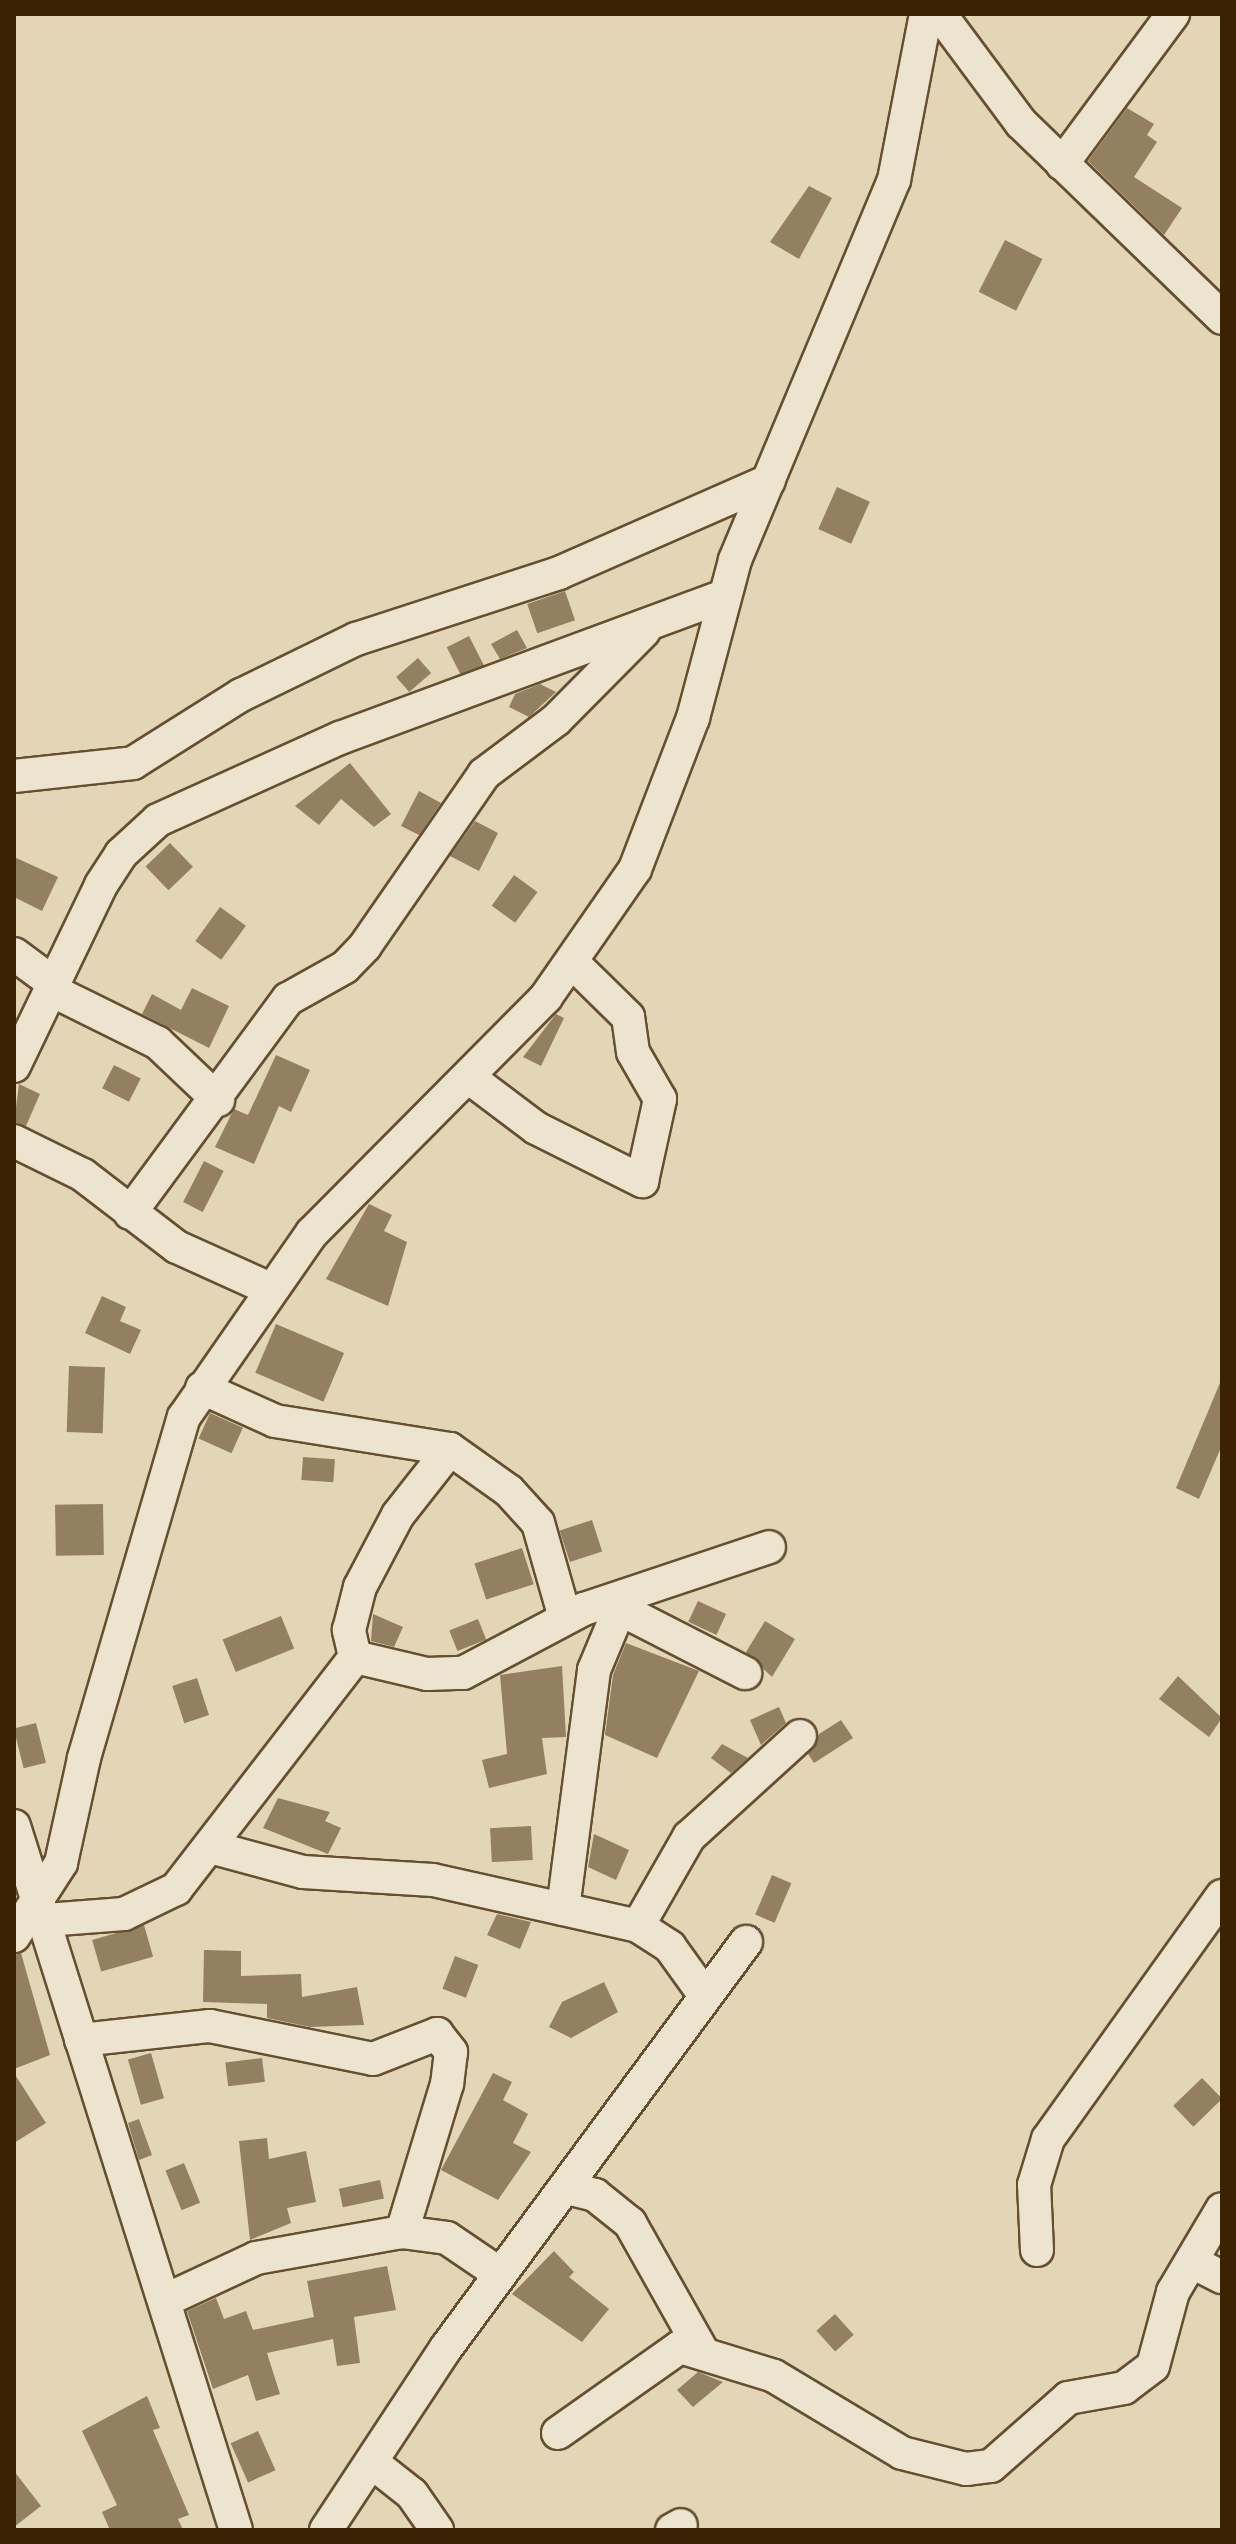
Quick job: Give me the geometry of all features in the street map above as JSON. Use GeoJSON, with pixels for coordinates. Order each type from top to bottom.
{"type":"FeatureCollection","features":[{"type":"Feature","properties":{"kind":"street"},"geometry":{"type":"LineString","coordinates":[[14,1936],[44,1910],[61,1863],[174,1447],[202,1388],[268,1288],[382,1158],[471,1079],[572,962],[635,869],[666,795],[722,597],[894,180],[926,14]]}},
{"type":"Feature","properties":{"kind":"street"},"geometry":{"type":"LineString","coordinates":[[940,14],[1021,123],[1222,318]]}},
{"type":"Feature","properties":{"kind":"street"},"geometry":{"type":"LineString","coordinates":[[1062,164],[1173,14]]}},
{"type":"Feature","properties":{"kind":"street"},"geometry":{"type":"LineString","coordinates":[[14,776],[133,763],[241,695],[356,639],[559,573],[769,481]]}},
{"type":"Feature","properties":{"kind":"street"},"geometry":{"type":"LineString","coordinates":[[14,1066],[55,988],[101,885],[121,854],[158,820],[340,738],[647,629],[722,597]]}},
{"type":"Feature","properties":{"kind":"street"},"geometry":{"type":"LineString","coordinates":[[130,1213],[218,1100],[288,999],[345,967],[365,946],[484,774],[556,720],[647,629]]}},
{"type":"Feature","properties":{"kind":"street"},"geometry":{"type":"LineString","coordinates":[[14,954],[55,988],[158,1043],[218,1100]]}},
{"type":"Feature","properties":{"kind":"street"},"geometry":{"type":"LineString","coordinates":[[471,1079],[536,1128],[642,1181],[660,1099],[633,1052],[628,1017],[572,962]]}},
{"type":"Feature","properties":{"kind":"street"},"geometry":{"type":"LineString","coordinates":[[14,1141],[83,1175],[177,1247],[268,1288]]}},
{"type":"Feature","properties":{"kind":"street"},"geometry":{"type":"LineString","coordinates":[[202,1388],[275,1421],[450,1449],[509,1491],[538,1523],[565,1618]]}},
{"type":"Feature","properties":{"kind":"street"},"geometry":{"type":"LineString","coordinates":[[44,1910],[98,1919],[148,1906],[176,1889],[214,1848],[355,1657],[349,1630],[360,1587],[398,1515],[450,1449]]}},
{"type":"Feature","properties":{"kind":"street"},"geometry":{"type":"LineString","coordinates":[[355,1657],[427,1674],[463,1673],[565,1618],[621,1602],[769,1547]]}},
{"type":"Feature","properties":{"kind":"street"},"geometry":{"type":"LineString","coordinates":[[621,1602],[745,1673]]}},
{"type":"Feature","properties":{"kind":"street"},"geometry":{"type":"LineString","coordinates":[[563,1909],[594,1670],[621,1602]]}},
{"type":"Feature","properties":{"kind":"street"},"geometry":{"type":"LineString","coordinates":[[638,1926],[697,1828],[800,1736]]}},
{"type":"Feature","properties":{"kind":"street"},"geometry":{"type":"LineString","coordinates":[[14,1826],[44,1910],[81,2040],[166,2300],[236,2530]]}},
{"type":"Feature","properties":{"kind":"street"},"geometry":{"type":"LineString","coordinates":[[214,1848],[261,1865],[433,1880],[638,1926],[670,1947],[703,1993]]}},
{"type":"Feature","properties":{"kind":"street"},"geometry":{"type":"LineString","coordinates":[[1037,2250],[1034,2185],[1048,2139],[1222,1896]]}},
{"type":"Feature","properties":{"kind":"street"},"geometry":{"type":"LineString","coordinates":[[326,2530],[374,2464],[500,2274],[567,2188],[703,1993],[746,1942]]}},
{"type":"Feature","properties":{"kind":"street"},"geometry":{"type":"LineString","coordinates":[[81,2040],[210,2026],[373,2059],[437,2034],[451,2052],[447,2084],[402,2232]]}},
{"type":"Feature","properties":{"kind":"street"},"geometry":{"type":"LineString","coordinates":[[567,2188],[595,2195],[630,2223],[701,2349]]}},
{"type":"Feature","properties":{"kind":"street"},"geometry":{"type":"LineString","coordinates":[[558,2433],[661,2356],[701,2349],[774,2376],[902,2453],[966,2469],[991,2466],[1068,2398],[1124,2388],[1153,2366],[1173,2292],[1208,2270],[1222,2209]]}},
{"type":"Feature","properties":{"kind":"street"},"geometry":{"type":"LineString","coordinates":[[166,2300],[256,2258],[402,2232],[447,2238],[500,2274]]}},
{"type":"Feature","properties":{"kind":"street"},"geometry":{"type":"LineString","coordinates":[[374,2464],[412,2494],[437,2530]]}},
{"type":"Feature","properties":{"kind":"building"},"geometry":{"type":"Polygon","coordinates":[[[1127,108],[1154,124],[1147,135],[1157,142],[1134,177],[1182,208],[1164,235],[1088,161],[1127,108]]]}},
{"type":"Feature","properties":{"kind":"building"},"geometry":{"type":"Polygon","coordinates":[[[809,186],[832,198],[799,259],[770,242],[809,186]]]}},
{"type":"Feature","properties":{"kind":"building"},"geometry":{"type":"Polygon","coordinates":[[[1005,240],[1042,259],[1016,311],[979,292],[1005,240]]]}},
{"type":"Feature","properties":{"kind":"building"},"geometry":{"type":"Polygon","coordinates":[[[837,487],[870,502],[851,544],[818,529],[837,487]]]}},
{"type":"Feature","properties":{"kind":"building"},"geometry":{"type":"Polygon","coordinates":[[[565,591],[575,620],[537,633],[527,604],[565,591]]]}},
{"type":"Feature","properties":{"kind":"building"},"geometry":{"type":"Polygon","coordinates":[[[517,630],[527,648],[500,659],[491,644],[517,630]]]}},
{"type":"Feature","properties":{"kind":"building"},"geometry":{"type":"Polygon","coordinates":[[[469,636],[484,665],[462,677],[447,647],[469,636]]]}},
{"type":"Feature","properties":{"kind":"building"},"geometry":{"type":"Polygon","coordinates":[[[418,658],[431,673],[409,692],[396,677],[418,658]]]}},
{"type":"Feature","properties":{"kind":"building"},"geometry":{"type":"Polygon","coordinates":[[[540,684],[556,692],[529,717],[509,707],[515,694],[540,684]]]}},
{"type":"Feature","properties":{"kind":"building"},"geometry":{"type":"Polygon","coordinates":[[[350,763],[391,814],[374,827],[341,799],[319,825],[295,806],[350,763]]]}},
{"type":"Feature","properties":{"kind":"building"},"geometry":{"type":"Polygon","coordinates":[[[419,791],[441,803],[419,835],[401,826],[419,791]]]}},
{"type":"Feature","properties":{"kind":"building"},"geometry":{"type":"Polygon","coordinates":[[[475,821],[498,833],[479,871],[450,856],[475,821]]]}},
{"type":"Feature","properties":{"kind":"building"},"geometry":{"type":"Polygon","coordinates":[[[170,843],[193,867],[168,890],[146,867],[170,843]]]}},
{"type":"Feature","properties":{"kind":"building"},"geometry":{"type":"Polygon","coordinates":[[[14,857],[58,877],[42,911],[14,897],[14,857]]]}},
{"type":"Feature","properties":{"kind":"building"},"geometry":{"type":"Polygon","coordinates":[[[514,875],[537,892],[515,923],[492,906],[514,875]]]}},
{"type":"Feature","properties":{"kind":"building"},"geometry":{"type":"Polygon","coordinates":[[[220,907],[246,926],[221,960],[195,941],[220,907]]]}},
{"type":"Feature","properties":{"kind":"building"},"geometry":{"type":"Polygon","coordinates":[[[192,988],[229,1006],[209,1048],[142,1014],[152,994],[181,1010],[192,988]]]}},
{"type":"Feature","properties":{"kind":"building"},"geometry":{"type":"Polygon","coordinates":[[[556,1014],[564,1018],[541,1066],[523,1057],[556,1014]]]}},
{"type":"Feature","properties":{"kind":"building"},"geometry":{"type":"Polygon","coordinates":[[[276,1055],[310,1070],[291,1112],[279,1106],[254,1164],[215,1147],[234,1109],[248,1115],[276,1055]]]}},
{"type":"Feature","properties":{"kind":"building"},"geometry":{"type":"Polygon","coordinates":[[[114,1065],[141,1079],[129,1102],[102,1088],[114,1065]]]}},
{"type":"Feature","properties":{"kind":"building"},"geometry":{"type":"Polygon","coordinates":[[[19,1084],[40,1094],[26,1126],[14,1122],[19,1084]]]}},
{"type":"Feature","properties":{"kind":"building"},"geometry":{"type":"Polygon","coordinates":[[[204,1161],[224,1171],[203,1212],[183,1202],[204,1161]]]}},
{"type":"Feature","properties":{"kind":"building"},"geometry":{"type":"Polygon","coordinates":[[[369,1204],[392,1215],[384,1231],[407,1242],[388,1306],[326,1279],[369,1204]]]}},
{"type":"Feature","properties":{"kind":"building"},"geometry":{"type":"Polygon","coordinates":[[[102,1296],[126,1307],[120,1321],[141,1330],[130,1354],[85,1333],[102,1296]]]}},
{"type":"Feature","properties":{"kind":"building"},"geometry":{"type":"Polygon","coordinates":[[[276,1324],[344,1353],[323,1402],[255,1373],[276,1324]]]}},
{"type":"Feature","properties":{"kind":"building"},"geometry":{"type":"Polygon","coordinates":[[[69,1366],[105,1367],[103,1433],[67,1432],[69,1366]]]}},
{"type":"Feature","properties":{"kind":"building"},"geometry":{"type":"Polygon","coordinates":[[[1222,1378],[1222,1445],[1199,1499],[1176,1488],[1222,1378]]]}},
{"type":"Feature","properties":{"kind":"building"},"geometry":{"type":"Polygon","coordinates":[[[210,1413],[243,1428],[231,1453],[199,1439],[210,1413]]]}},
{"type":"Feature","properties":{"kind":"building"},"geometry":{"type":"Polygon","coordinates":[[[303,1457],[335,1459],[333,1482],[301,1480],[303,1457]]]}},
{"type":"Feature","properties":{"kind":"building"},"geometry":{"type":"Polygon","coordinates":[[[103,1504],[104,1555],[56,1556],[55,1505],[103,1504]]]}},
{"type":"Feature","properties":{"kind":"building"},"geometry":{"type":"Polygon","coordinates":[[[592,1520],[602,1551],[570,1562],[560,1531],[592,1520]]]}},
{"type":"Feature","properties":{"kind":"building"},"geometry":{"type":"Polygon","coordinates":[[[522,1548],[534,1584],[486,1600],[474,1563],[522,1548]]]}},
{"type":"Feature","properties":{"kind":"building"},"geometry":{"type":"Polygon","coordinates":[[[698,1601],[726,1614],[716,1635],[688,1622],[698,1601]]]}},
{"type":"Feature","properties":{"kind":"building"},"geometry":{"type":"Polygon","coordinates":[[[373,1614],[403,1627],[394,1647],[371,1641],[373,1614]]]}},
{"type":"Feature","properties":{"kind":"building"},"geometry":{"type":"Polygon","coordinates":[[[281,1616],[294,1648],[236,1672],[223,1640],[281,1616]]]}},
{"type":"Feature","properties":{"kind":"building"},"geometry":{"type":"Polygon","coordinates":[[[478,1619],[486,1639],[457,1651],[449,1631],[478,1619]]]}},
{"type":"Feature","properties":{"kind":"building"},"geometry":{"type":"Polygon","coordinates":[[[765,1621],[795,1639],[772,1677],[746,1652],[765,1621]]]}},
{"type":"Feature","properties":{"kind":"building"},"geometry":{"type":"Polygon","coordinates":[[[626,1643],[699,1671],[657,1758],[605,1735],[613,1675],[626,1643]]]}},
{"type":"Feature","properties":{"kind":"building"},"geometry":{"type":"Polygon","coordinates":[[[562,1666],[566,1737],[542,1738],[547,1774],[489,1788],[482,1760],[507,1754],[500,1675],[562,1666]]]}},
{"type":"Feature","properties":{"kind":"building"},"geometry":{"type":"Polygon","coordinates":[[[1178,1676],[1222,1718],[1209,1737],[1159,1699],[1178,1676]]]}},
{"type":"Feature","properties":{"kind":"building"},"geometry":{"type":"Polygon","coordinates":[[[197,1678],[209,1715],[184,1723],[172,1686],[197,1678]]]}},
{"type":"Feature","properties":{"kind":"building"},"geometry":{"type":"Polygon","coordinates":[[[779,1707],[786,1723],[761,1745],[750,1720],[779,1707]]]}},
{"type":"Feature","properties":{"kind":"building"},"geometry":{"type":"Polygon","coordinates":[[[841,1720],[853,1738],[814,1763],[808,1754],[819,1734],[841,1720]]]}},
{"type":"Feature","properties":{"kind":"building"},"geometry":{"type":"Polygon","coordinates":[[[36,1723],[46,1763],[24,1768],[14,1728],[36,1723]]]}},
{"type":"Feature","properties":{"kind":"building"},"geometry":{"type":"Polygon","coordinates":[[[722,1744],[748,1758],[731,1773],[711,1758],[722,1744]]]}},
{"type":"Feature","properties":{"kind":"building"},"geometry":{"type":"Polygon","coordinates":[[[278,1798],[330,1812],[325,1821],[341,1828],[328,1854],[263,1828],[278,1798]]]}},
{"type":"Feature","properties":{"kind":"building"},"geometry":{"type":"Polygon","coordinates":[[[531,1826],[533,1860],[492,1862],[490,1828],[531,1826]]]}},
{"type":"Feature","properties":{"kind":"building"},"geometry":{"type":"Polygon","coordinates":[[[594,1834],[629,1850],[616,1880],[588,1867],[594,1834]]]}},
{"type":"Feature","properties":{"kind":"building"},"geometry":{"type":"Polygon","coordinates":[[[772,1875],[791,1883],[775,1923],[755,1915],[772,1875]]]}},
{"type":"Feature","properties":{"kind":"building"},"geometry":{"type":"Polygon","coordinates":[[[497,1914],[531,1922],[520,1949],[487,1935],[497,1914]]]}},
{"type":"Feature","properties":{"kind":"building"},"geometry":{"type":"Polygon","coordinates":[[[144,1925],[153,1957],[101,1972],[92,1940],[144,1925]]]}},
{"type":"Feature","properties":{"kind":"building"},"geometry":{"type":"Polygon","coordinates":[[[204,1950],[241,1951],[241,1976],[301,1974],[302,1997],[357,1987],[364,2025],[310,2027],[267,2018],[267,2004],[203,2002],[204,1950]]]}},
{"type":"Feature","properties":{"kind":"building"},"geometry":{"type":"Polygon","coordinates":[[[21,1953],[50,2055],[14,2069],[14,1955],[21,1953]]]}},
{"type":"Feature","properties":{"kind":"building"},"geometry":{"type":"Polygon","coordinates":[[[455,1956],[478,1965],[466,1998],[442,1989],[455,1956]]]}},
{"type":"Feature","properties":{"kind":"building"},"geometry":{"type":"Polygon","coordinates":[[[604,1982],[618,2012],[571,2038],[549,2027],[562,2002],[604,1982]]]}},
{"type":"Feature","properties":{"kind":"building"},"geometry":{"type":"Polygon","coordinates":[[[151,2053],[164,2098],[141,2105],[128,2060],[151,2053]]]}},
{"type":"Feature","properties":{"kind":"building"},"geometry":{"type":"Polygon","coordinates":[[[262,2058],[265,2082],[228,2086],[225,2063],[262,2058]]]}},
{"type":"Feature","properties":{"kind":"building"},"geometry":{"type":"Polygon","coordinates":[[[14,2073],[46,2123],[14,2143],[14,2073]]]}},
{"type":"Feature","properties":{"kind":"building"},"geometry":{"type":"Polygon","coordinates":[[[493,2073],[512,2082],[503,2100],[528,2114],[513,2143],[531,2152],[498,2200],[441,2170],[493,2073]]]}},
{"type":"Feature","properties":{"kind":"building"},"geometry":{"type":"Polygon","coordinates":[[[1202,2078],[1222,2099],[1193,2127],[1173,2106],[1202,2078]]]}},
{"type":"Feature","properties":{"kind":"building"},"geometry":{"type":"Polygon","coordinates":[[[139,2119],[152,2155],[139,2160],[128,2123],[139,2119]]]}},
{"type":"Feature","properties":{"kind":"building"},"geometry":{"type":"Polygon","coordinates":[[[267,2138],[269,2159],[306,2151],[316,2202],[287,2208],[291,2223],[250,2240],[239,2141],[267,2138]]]}},
{"type":"Feature","properties":{"kind":"building"},"geometry":{"type":"Polygon","coordinates":[[[184,2163],[200,2203],[182,2210],[165,2170],[184,2163]]]}},
{"type":"Feature","properties":{"kind":"building"},"geometry":{"type":"Polygon","coordinates":[[[380,2180],[384,2199],[343,2207],[339,2189],[380,2180]]]}},
{"type":"Feature","properties":{"kind":"building"},"geometry":{"type":"Polygon","coordinates":[[[554,2251],[574,2272],[569,2277],[609,2309],[582,2342],[512,2294],[554,2251]]]}},
{"type":"Feature","properties":{"kind":"building"},"geometry":{"type":"Polygon","coordinates":[[[387,2266],[396,2310],[354,2317],[360,2363],[337,2366],[333,2339],[267,2353],[280,2394],[256,2401],[248,2375],[213,2389],[187,2311],[216,2298],[224,2319],[246,2311],[253,2330],[314,2317],[307,2281],[387,2266]]]}},
{"type":"Feature","properties":{"kind":"building"},"geometry":{"type":"Polygon","coordinates":[[[835,2314],[854,2335],[835,2352],[816,2331],[835,2314]]]}},
{"type":"Feature","properties":{"kind":"building"},"geometry":{"type":"Polygon","coordinates":[[[698,2372],[723,2382],[693,2407],[677,2390],[698,2372]]]}},
{"type":"Feature","properties":{"kind":"building"},"geometry":{"type":"Polygon","coordinates":[[[147,2396],[160,2428],[153,2430],[189,2515],[178,2519],[183,2530],[110,2530],[102,2512],[117,2505],[82,2431],[147,2396]]]}},
{"type":"Feature","properties":{"kind":"building"},"geometry":{"type":"Polygon","coordinates":[[[258,2431],[275,2470],[248,2482],[231,2443],[258,2431]]]}},
{"type":"Feature","properties":{"kind":"building"},"geometry":{"type":"Polygon","coordinates":[[[14,2471],[41,2506],[14,2527],[14,2471]]]}}]}
